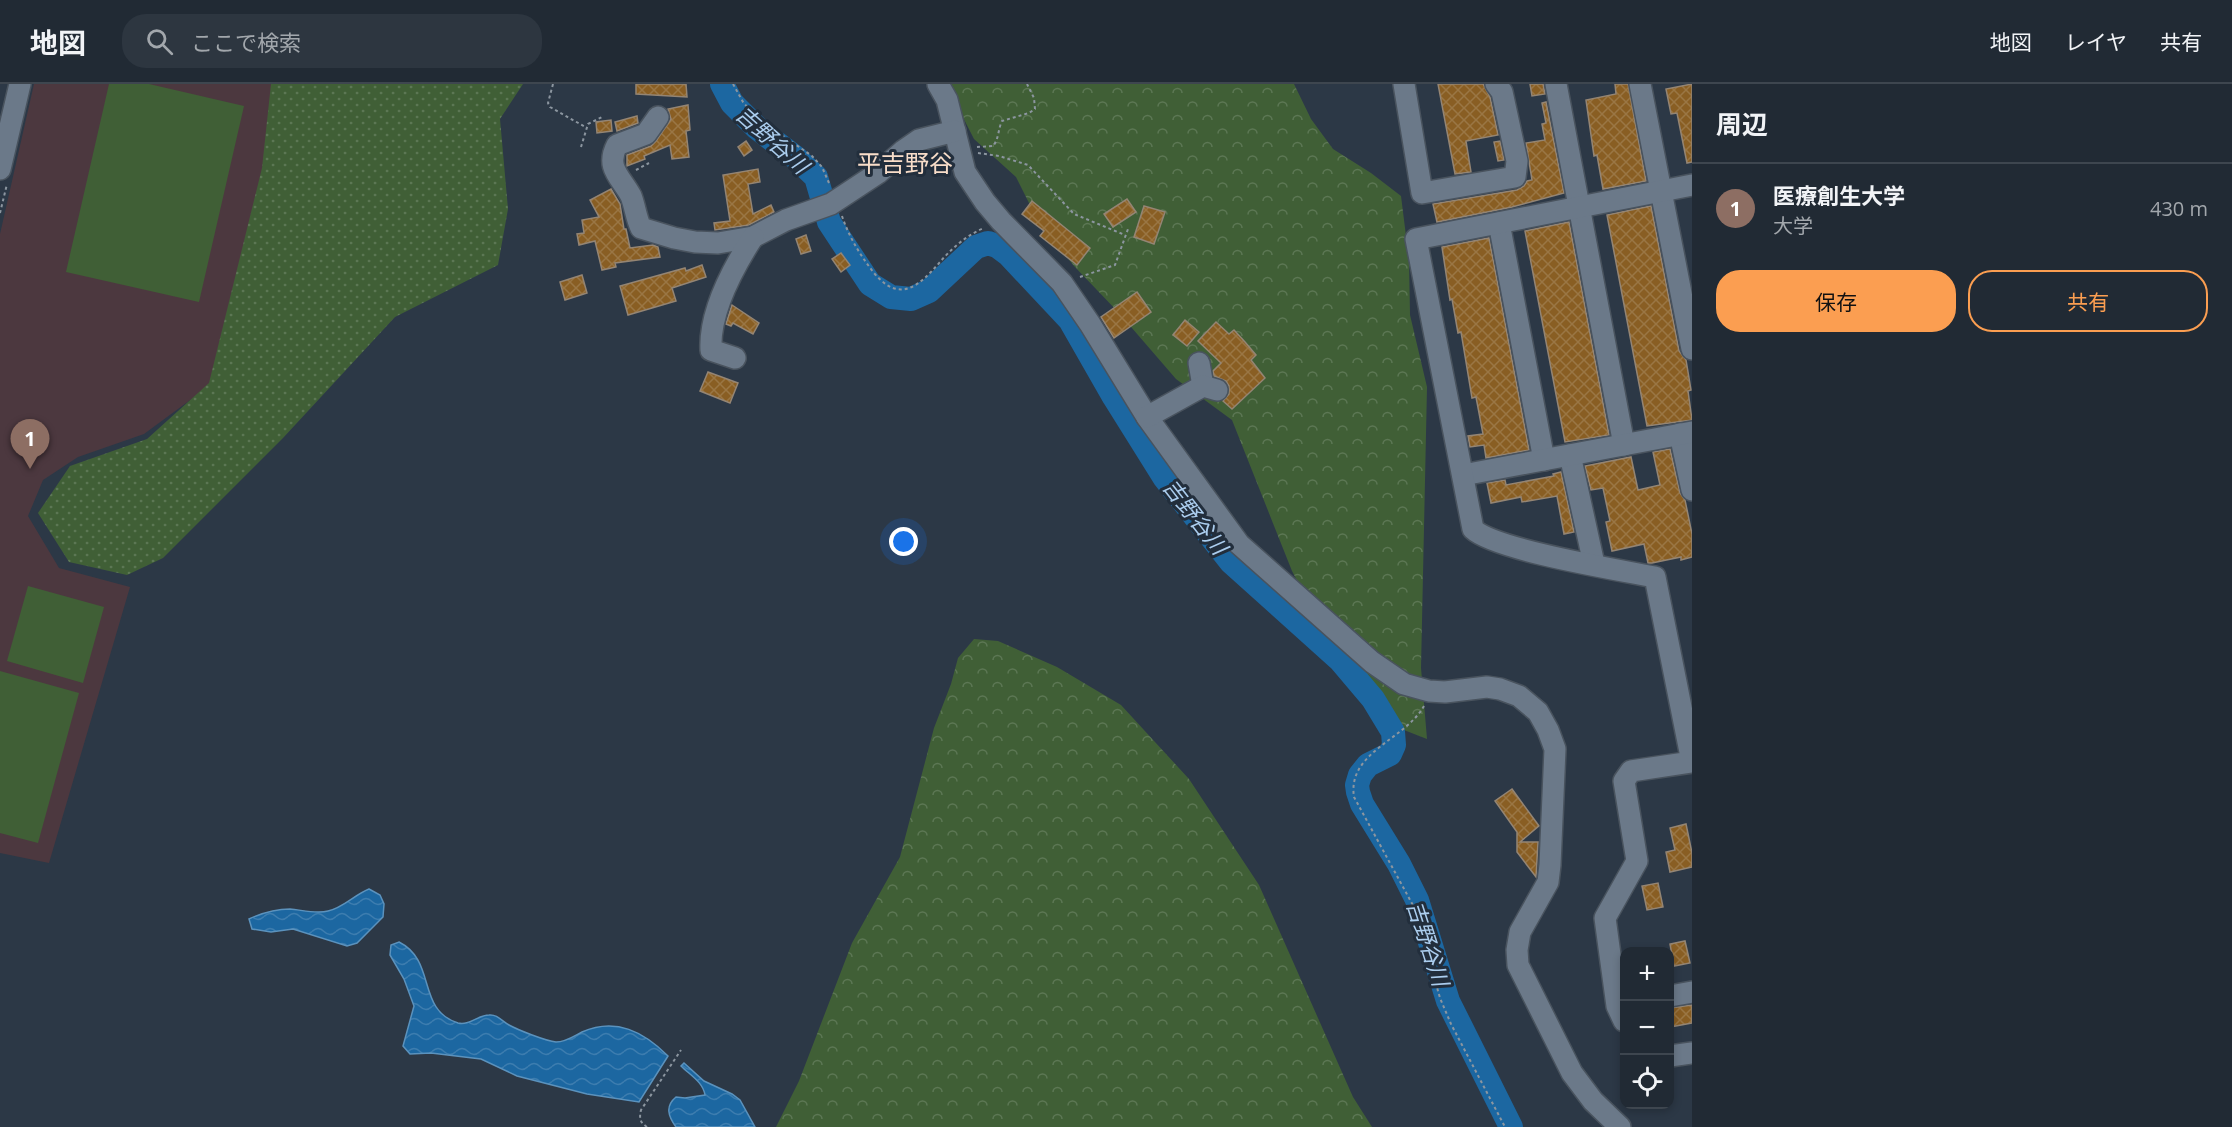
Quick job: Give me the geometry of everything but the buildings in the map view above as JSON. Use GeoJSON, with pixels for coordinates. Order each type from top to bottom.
{"type":"FeatureCollection","features":[{"type":"Feature","properties":{"kind":"street"},"geometry":{"type":"LineString","coordinates":[[0,169],[20,84]]}},
{"type":"Feature","properties":{"kind":"street"},"geometry":{"type":"LineString","coordinates":[[938,84],[947,100],[965,172],[1001,221],[1062,283],[1147,417],[1239,544],[1372,662],[1404,684],[1429,691],[1445,692],[1487,687],[1500,689],[1519,696],[1538,712],[1555,749],[1550,865],[1548,882],[1520,932],[1517,950],[1518,965],[1572,1073],[1593,1101],[1620,1127]]}},
{"type":"Feature","properties":{"kind":"street"},"geometry":{"type":"LineString","coordinates":[[1404,84],[1422,193],[1515,177],[1517,161],[1502,92],[1496,84]]}},
{"type":"Feature","properties":{"kind":"street"},"geometry":{"type":"LineString","coordinates":[[1556,84],[1624,445]]}},
{"type":"Feature","properties":{"kind":"street"},"geometry":{"type":"LineString","coordinates":[[1640,84],[1692,349]]}},
{"type":"Feature","properties":{"kind":"street"},"geometry":{"type":"LineString","coordinates":[[658,117],[646,134],[617,145],[611,159],[631,197],[641,228],[694,242],[718,243],[753,237],[786,220],[829,204],[878,173],[919,140],[955,131]]}},
{"type":"Feature","properties":{"kind":"street"},"geometry":{"type":"LineString","coordinates":[[1620,1001],[1605,918],[1637,861],[1623,782],[1631,771],[1692,762],[1687,709],[1655,577],[1513,546],[1480,536],[1473,529],[1416,239],[1692,185]]}},
{"type":"Feature","properties":{"kind":"street"},"geometry":{"type":"LineString","coordinates":[[1499,223],[1545,460]]}},
{"type":"Feature","properties":{"kind":"street"},"geometry":{"type":"LineString","coordinates":[[735,358],[711,350],[710,335],[713,321],[733,270],[753,237]]}},
{"type":"Feature","properties":{"kind":"street"},"geometry":{"type":"LineString","coordinates":[[1147,417],[1210,388],[1199,363]]}},
{"type":"Feature","properties":{"kind":"street"},"geometry":{"type":"LineString","coordinates":[[1463,475],[1686,433],[1692,490]]}},
{"type":"Feature","properties":{"kind":"street"},"geometry":{"type":"LineString","coordinates":[[1570,455],[1594,564]]}},
{"type":"Feature","properties":{"kind":"street"},"geometry":{"type":"LineString","coordinates":[[1674,995],[1692,992]]}},
{"type":"Feature","properties":{"kind":"street"},"geometry":{"type":"LineString","coordinates":[[1674,1055],[1692,1053]]}},
{"type":"Feature","properties":{"kind":"path"},"geometry":{"type":"LineString","coordinates":[[553,84],[550,107],[587,128]]}},
{"type":"Feature","properties":{"kind":"path"},"geometry":{"type":"LineString","coordinates":[[733,84],[743,102],[756,117],[812,156],[822,167],[829,204],[870,268],[887,286],[898,289],[916,286],[927,278],[960,243],[979,230],[1001,221]]}},
{"type":"Feature","properties":{"kind":"path"},"geometry":{"type":"LineString","coordinates":[[1027,84],[1034,98],[1035,109],[1002,121],[997,142],[993,146],[972,147],[979,154],[999,156],[1028,165],[1074,213],[1125,235]]}},
{"type":"Feature","properties":{"kind":"path"},"geometry":{"type":"LineString","coordinates":[[581,147],[588,124],[604,116]]}},
{"type":"Feature","properties":{"kind":"path"},"geometry":{"type":"LineString","coordinates":[[1062,283],[1115,265],[1128,229]]}},
{"type":"Feature","properties":{"kind":"path"},"geometry":{"type":"LineString","coordinates":[[1429,691],[1423,709],[1410,724],[1371,755],[1356,772],[1353,781],[1354,797],[1415,909],[1440,998],[1451,1024],[1505,1127]]}},
{"type":"Feature","properties":{"kind":"path"},"geometry":{"type":"LineString","coordinates":[[647,1127],[639,1118],[641,1110],[681,1050]]}},
{"type":"Feature","properties":{"kind":"shaded area"},"geometry":{"type":"Polygon","coordinates":[[[34,84],[277,84],[269,139],[216,381],[144,434],[78,457],[43,480],[28,516],[59,568],[130,587],[49,863],[0,853],[0,234],[34,84]]]}},
{"type":"Feature","properties":{"kind":"green space"},"geometry":{"type":"Polygon","coordinates":[[[109,84],[149,84],[244,106],[199,302],[66,272],[109,84]]]}},
{"type":"Feature","properties":{"kind":"green space"},"geometry":{"type":"Polygon","coordinates":[[[271,84],[523,84],[500,119],[508,209],[498,265],[395,317],[283,438],[163,558],[127,575],[69,562],[38,513],[70,466],[147,439],[209,383],[262,168],[271,84]]]}},
{"type":"Feature","properties":{"kind":"green space"},"geometry":{"type":"Polygon","coordinates":[[[946,84],[1294,84],[1311,119],[1333,149],[1371,173],[1401,196],[1409,260],[1410,315],[1427,387],[1421,668],[1427,739],[1386,723],[1335,655],[1292,571],[1232,420],[1176,379],[1119,313],[1074,266],[1038,221],[1016,177],[974,139],[946,84]]]}},
{"type":"Feature","properties":{"kind":"green space"},"geometry":{"type":"Polygon","coordinates":[[[28,586],[104,607],[83,683],[7,661],[28,586]]]}},
{"type":"Feature","properties":{"kind":"green space"},"geometry":{"type":"Polygon","coordinates":[[[974,639],[998,641],[1057,667],[1121,705],[1189,779],[1259,885],[1353,1097],[1372,1127],[776,1127],[799,1081],[852,943],[900,857],[934,728],[951,684],[958,658],[974,639]]]}},
{"type":"Feature","properties":{"kind":"green space"},"geometry":{"type":"Polygon","coordinates":[[[0,671],[79,693],[38,843],[0,833],[0,671]]]}},
{"type":"Feature","properties":{"kind":"water"},"geometry":{"type":"Polygon","coordinates":[[[369,889],[380,895],[384,904],[383,917],[357,943],[347,946],[293,929],[271,932],[252,929],[249,919],[285,909],[328,911],[369,889]]]}},
{"type":"Feature","properties":{"kind":"water"},"geometry":{"type":"Polygon","coordinates":[[[399,942],[411,950],[418,961],[436,1008],[445,1017],[458,1023],[462,1024],[485,1015],[492,1015],[519,1030],[556,1042],[567,1040],[594,1028],[618,1027],[639,1034],[668,1056],[639,1102],[587,1094],[517,1076],[481,1059],[431,1053],[410,1054],[403,1046],[414,1006],[404,979],[390,955],[391,945],[399,942]]]}},
{"type":"Feature","properties":{"kind":"water"},"geometry":{"type":"Polygon","coordinates":[[[684,1063],[704,1081],[740,1100],[755,1127],[676,1127],[669,1111],[673,1100],[676,1097],[705,1095],[699,1082],[681,1066],[684,1063]]]}},
{"type":"Feature","properties":{"kind":"waterway","name":"吉野谷川"},"geometry":{"type":"LineString","coordinates":[[722,84],[732,103],[757,128],[795,157],[816,177],[829,222],[870,284],[891,297],[911,299],[929,291],[976,247],[988,243],[997,246],[1009,255],[1070,320],[1114,397],[1164,477],[1231,562],[1340,660],[1373,699],[1393,732],[1394,745],[1390,754],[1368,765],[1360,775],[1357,785],[1358,792],[1362,804],[1399,864],[1417,900],[1448,1001],[1511,1127]]}},
{"type":"Feature","properties":{"kind":"place","name":"医療創生大学"},"geometry":{"type":"Point","coordinates":[30,469]}},
{"type":"Feature","properties":{"kind":"district","name":"平吉野谷"},"geometry":{"type":"Point","coordinates":[905,162]}}]}
